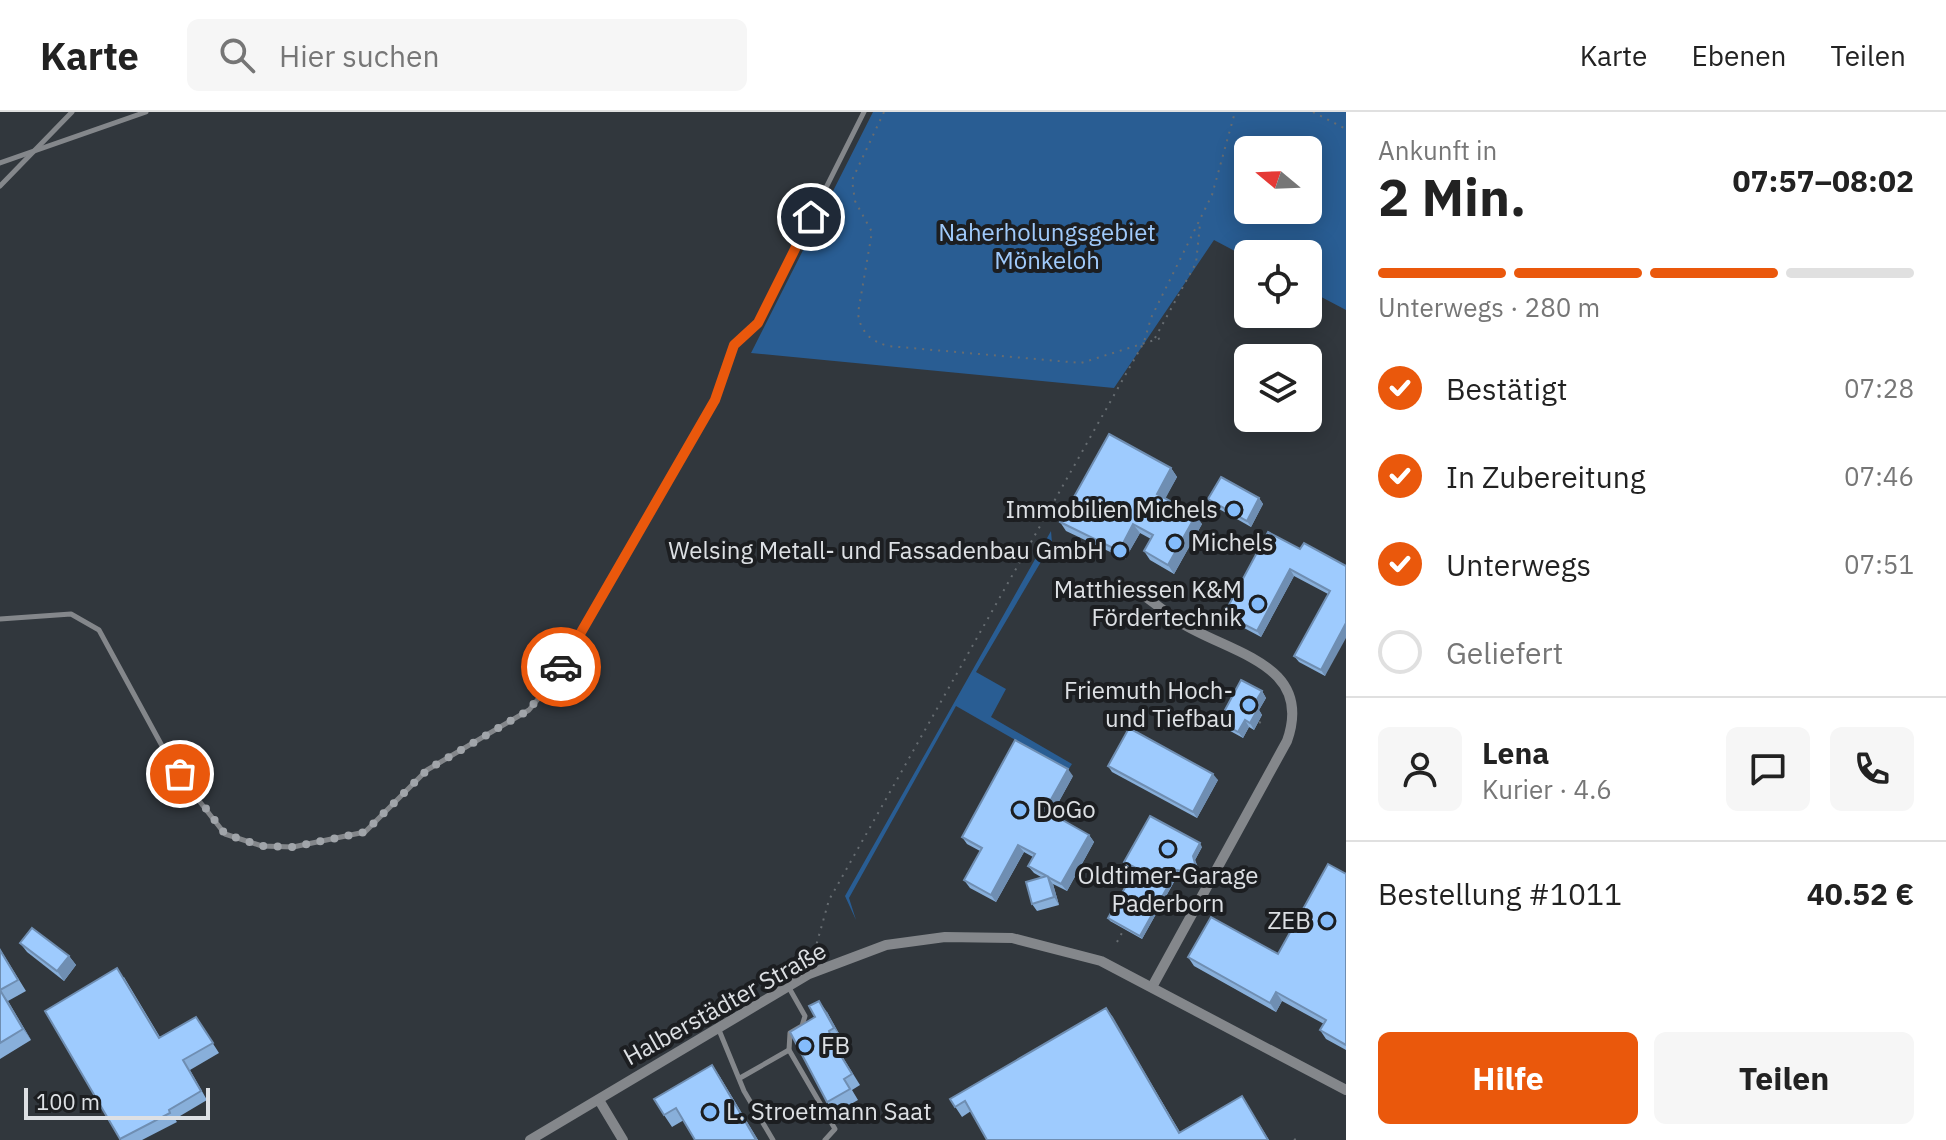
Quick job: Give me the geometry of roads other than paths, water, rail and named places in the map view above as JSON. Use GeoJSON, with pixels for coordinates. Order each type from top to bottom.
{"type":"FeatureCollection","features":[{"type":"Feature","properties":{"kind":"street"},"geometry":{"type":"LineString","coordinates":[[1143,595],[1183,624],[1273,670],[1285,684],[1293,704],[1294,721],[1287,741],[1152,987]]}},
{"type":"Feature","properties":{"kind":"street","name":"Halberstädter Straße"},"geometry":{"type":"LineString","coordinates":[[530,1140],[825,967],[886,945],[987,936],[1035,942],[1084,955],[1152,987],[1346,1090]]}},
{"type":"Feature","properties":{"kind":"street"},"geometry":{"type":"LineString","coordinates":[[599,1100],[623,1140]]}},
{"type":"Feature","properties":{"kind":"lane"},"geometry":{"type":"LineString","coordinates":[[0,186],[72,112]]}},
{"type":"Feature","properties":{"kind":"lane"},"geometry":{"type":"LineString","coordinates":[[0,163],[146,112]]}},
{"type":"Feature","properties":{"kind":"lane"},"geometry":{"type":"LineString","coordinates":[[0,619],[71,614],[99,630],[167,755],[225,834],[262,846],[293,847],[365,832],[427,770],[529,710],[553,681],[715,400],[734,345],[758,323],[864,112]]}},
{"type":"Feature","properties":{"kind":"lane"},"geometry":{"type":"LineString","coordinates":[[788,986],[805,1016],[802,1026],[790,1033],[789,1050],[835,1129],[825,1140]]}},
{"type":"Feature","properties":{"kind":"lane"},"geometry":{"type":"LineString","coordinates":[[719,1030],[773,1140]]}},
{"type":"Feature","properties":{"kind":"lane"},"geometry":{"type":"LineString","coordinates":[[740,1078],[789,1050]]}},
{"type":"Feature","properties":{"kind":"place","name":"Immobilien Michels"},"geometry":{"type":"Point","coordinates":[1234,510]}},
{"type":"Feature","properties":{"kind":"place","name":"Michels"},"geometry":{"type":"Point","coordinates":[1175,543]}},
{"type":"Feature","properties":{"kind":"place","name":"Welsing Metall- und Fassadenbau GmbH"},"geometry":{"type":"Point","coordinates":[1120,551]}},
{"type":"Feature","properties":{"kind":"place","name":"Matthiessen K&M Fördertechnik"},"geometry":{"type":"Point","coordinates":[1258,604]}},
{"type":"Feature","properties":{"kind":"place","name":"Friemuth Hoch- und Tiefbau"},"geometry":{"type":"Point","coordinates":[1249,705]}},
{"type":"Feature","properties":{"kind":"place","name":"DoGo"},"geometry":{"type":"Point","coordinates":[1020,810]}},
{"type":"Feature","properties":{"kind":"place","name":"Oldtimer-Garage Paderborn"},"geometry":{"type":"Point","coordinates":[1168,849]}},
{"type":"Feature","properties":{"kind":"place","name":"ZEB"},"geometry":{"type":"Point","coordinates":[1327,921]}},
{"type":"Feature","properties":{"kind":"place","name":"FB"},"geometry":{"type":"Point","coordinates":[805,1046]}},
{"type":"Feature","properties":{"kind":"place","name":"L. Stroetmann Saat"},"geometry":{"type":"Point","coordinates":[710,1112]}},
{"type":"Feature","properties":{"kind":"park label","name":"Naherholungsgebiet Mönkeloh"},"geometry":{"type":"Point","coordinates":[1047,247]}}]}
